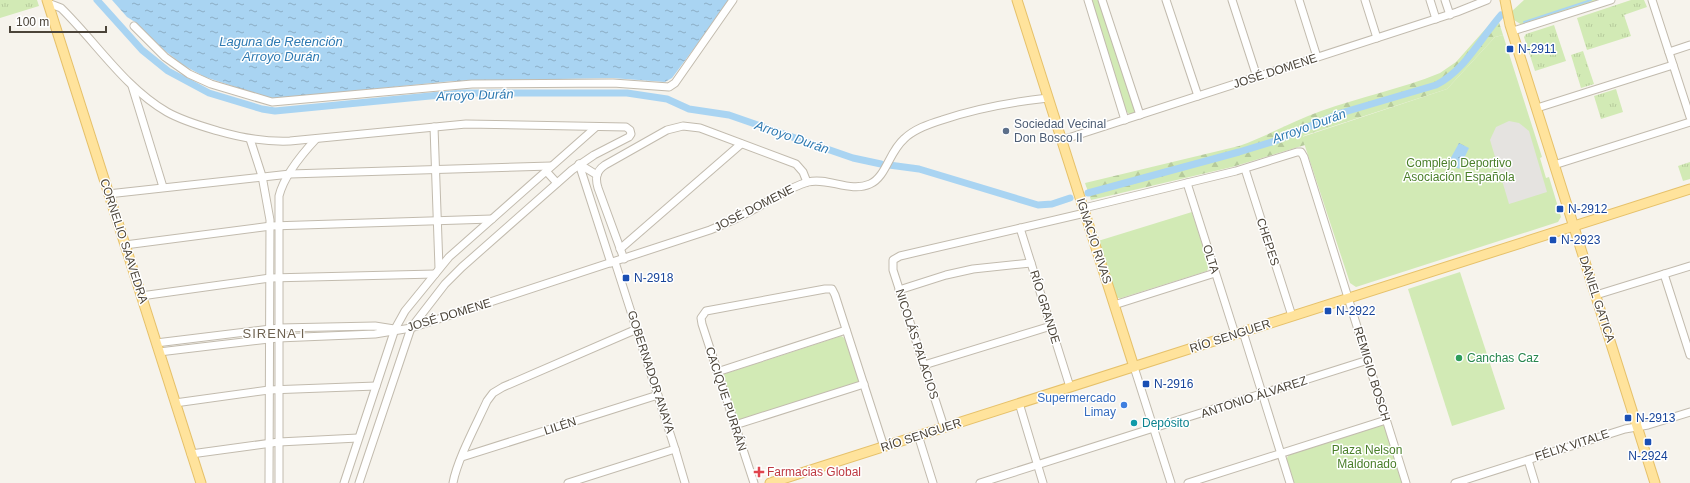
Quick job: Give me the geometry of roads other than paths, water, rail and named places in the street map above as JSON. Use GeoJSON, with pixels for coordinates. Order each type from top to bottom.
{"type":"FeatureCollection","features":[{"type":"Feature","properties":{"kind":"main road","name":"IGNACIO RIVAS"},"geometry":{"type":"LineString","coordinates":[[1017,0],[1134,367]]}},
{"type":"Feature","properties":{"kind":"main road","name":"DANIEL GATICA"},"geometry":{"type":"LineString","coordinates":[[1505,0],[1512,32],[1655,483]]}},
{"type":"Feature","properties":{"kind":"main road","name":"CORNELIO SAAVEDRA"},"geometry":{"type":"LineString","coordinates":[[47,2],[201,483]]}},
{"type":"Feature","properties":{"kind":"main road","name":"RÍO SENGUER"},"geometry":{"type":"LineString","coordinates":[[770,483],[1690,189]]}},
{"type":"Feature","properties":{"kind":"street"},"geometry":{"type":"LineString","coordinates":[[134,26],[165,57],[189,74],[211,84],[272,102],[472,84],[613,83],[669,87],[675,83],[733,0]]}},
{"type":"Feature","properties":{"kind":"street"},"geometry":{"type":"LineString","coordinates":[[1088,0],[1125,120]]}},
{"type":"Feature","properties":{"kind":"street"},"geometry":{"type":"LineString","coordinates":[[1102,0],[1140,115]]}},
{"type":"Feature","properties":{"kind":"street"},"geometry":{"type":"LineString","coordinates":[[1166,0],[1198,96]]}},
{"type":"Feature","properties":{"kind":"street"},"geometry":{"type":"LineString","coordinates":[[1232,0],[1257,77]]}},
{"type":"Feature","properties":{"kind":"street"},"geometry":{"type":"LineString","coordinates":[[1298,0],[1317,58]]}},
{"type":"Feature","properties":{"kind":"street"},"geometry":{"type":"LineString","coordinates":[[1365,0],[1377,38]]}},
{"type":"Feature","properties":{"kind":"street"},"geometry":{"type":"LineString","coordinates":[[1430,0],[1436,19]]}},
{"type":"Feature","properties":{"kind":"street"},"geometry":{"type":"LineString","coordinates":[[1445,0],[1450,15]]}},
{"type":"Feature","properties":{"kind":"street","name":"JOSÉ DOMENE"},"geometry":{"type":"LineString","coordinates":[[1062,140],[1450,15],[1487,0]]}},
{"type":"Feature","properties":{"kind":"street"},"geometry":{"type":"LineString","coordinates":[[1512,32],[1611,0]]}},
{"type":"Feature","properties":{"kind":"street"},"geometry":{"type":"LineString","coordinates":[[1652,0],[1690,116]]}},
{"type":"Feature","properties":{"kind":"street"},"geometry":{"type":"LineString","coordinates":[[47,2],[61,8],[132,85],[151,102],[177,117],[250,140],[276,142],[434,127],[484,124],[626,127],[630,130],[631,134],[624,140],[579,164],[462,267],[445,284],[411,328],[359,483]]}},
{"type":"Feature","properties":{"kind":"street"},"geometry":{"type":"LineString","coordinates":[[1669,52],[1690,45]]}},
{"type":"Feature","properties":{"kind":"street"},"geometry":{"type":"LineString","coordinates":[[1537,108],[1673,66]]}},
{"type":"Feature","properties":{"kind":"street"},"geometry":{"type":"LineString","coordinates":[[132,85],[164,188]]}},
{"type":"Feature","properties":{"kind":"street","name":"JOSÉ DOMENE"},"geometry":{"type":"LineString","coordinates":[[157,347],[278,338],[375,334],[411,328],[613,263],[725,224],[807,182],[815,181],[854,187],[870,184],[882,175],[889,158],[899,143],[905,137],[924,127],[984,107],[1048,98]]}},
{"type":"Feature","properties":{"kind":"street"},"geometry":{"type":"LineString","coordinates":[[1554,165],[1690,122]]}},
{"type":"Feature","properties":{"kind":"street"},"geometry":{"type":"LineString","coordinates":[[624,259],[598,188],[596,180],[599,169],[675,127],[691,126],[796,164],[803,172],[807,182]]}},
{"type":"Feature","properties":{"kind":"street"},"geometry":{"type":"LineString","coordinates":[[434,127],[437,271]]}},
{"type":"Feature","properties":{"kind":"street"},"geometry":{"type":"LineString","coordinates":[[344,483],[395,330],[405,311],[455,251],[596,127]]}},
{"type":"Feature","properties":{"kind":"street"},"geometry":{"type":"LineString","coordinates":[[279,483],[279,196],[283,185],[300,157],[316,139]]}},
{"type":"Feature","properties":{"kind":"street"},"geometry":{"type":"LineString","coordinates":[[250,140],[268,200],[271,226],[269,329],[270,483]]}},
{"type":"Feature","properties":{"kind":"street"},"geometry":{"type":"LineString","coordinates":[[620,249],[741,144]]}},
{"type":"Feature","properties":{"kind":"street","name":"REMIGIO BOSCH"},"geometry":{"type":"LineString","coordinates":[[1245,169],[1297,152],[1301,152],[1304,157],[1406,483]]}},
{"type":"Feature","properties":{"kind":"street"},"geometry":{"type":"LineString","coordinates":[[579,164],[597,175]]}},
{"type":"Feature","properties":{"kind":"street","name":"GOBERNADOR ANAYA"},"geometry":{"type":"LineString","coordinates":[[579,164],[637,329],[675,449],[684,483]]}},
{"type":"Feature","properties":{"kind":"street"},"geometry":{"type":"LineString","coordinates":[[108,194],[290,174],[435,170],[549,169]]}},
{"type":"Feature","properties":{"kind":"street"},"geometry":{"type":"LineString","coordinates":[[549,169],[557,183]]}},
{"type":"Feature","properties":{"kind":"street"},"geometry":{"type":"LineString","coordinates":[[1020,228],[1245,169]]}},
{"type":"Feature","properties":{"kind":"street","name":"CHEPES"},"geometry":{"type":"LineString","coordinates":[[1245,169],[1292,316]]}},
{"type":"Feature","properties":{"kind":"street","name":"OLTA"},"geometry":{"type":"LineString","coordinates":[[1187,183],[1215,273],[1263,394],[1290,483]]}},
{"type":"Feature","properties":{"kind":"street"},"geometry":{"type":"LineString","coordinates":[[125,245],[271,226],[492,219]]}},
{"type":"Feature","properties":{"kind":"street","name":"NICOLÁS PALACIOS"},"geometry":{"type":"LineString","coordinates":[[944,427],[899,290],[892,266],[893,260],[904,255],[1020,228]]}},
{"type":"Feature","properties":{"kind":"street","name":"RÍO GRANDE"},"geometry":{"type":"LineString","coordinates":[[1020,228],[1070,387]]}},
{"type":"Feature","properties":{"kind":"street"},"geometry":{"type":"LineString","coordinates":[[899,290],[966,270],[1031,263]]}},
{"type":"Feature","properties":{"kind":"street"},"geometry":{"type":"LineString","coordinates":[[1596,295],[1690,266]]}},
{"type":"Feature","properties":{"kind":"street"},"geometry":{"type":"LineString","coordinates":[[141,296],[279,277],[437,271]]}},
{"type":"Feature","properties":{"kind":"street"},"geometry":{"type":"LineString","coordinates":[[1114,305],[1215,273]]}},
{"type":"Feature","properties":{"kind":"street"},"geometry":{"type":"LineString","coordinates":[[1664,274],[1690,355]]}},
{"type":"Feature","properties":{"kind":"street","name":"CACIQUE PURRÁN"},"geometry":{"type":"LineString","coordinates":[[754,483],[702,324],[702,315],[706,311],[825,289],[832,289],[846,330]]}},
{"type":"Feature","properties":{"kind":"street","name":"JOSÉ DOMENE"},"geometry":{"type":"LineString","coordinates":[[157,347],[278,328],[375,326],[395,330]]}},
{"type":"Feature","properties":{"kind":"street"},"geometry":{"type":"LineString","coordinates":[[924,365],[1051,326]]}},
{"type":"Feature","properties":{"kind":"street"},"geometry":{"type":"LineString","coordinates":[[453,483],[462,457],[487,401],[493,393],[503,387],[637,329]]}},
{"type":"Feature","properties":{"kind":"street"},"geometry":{"type":"LineString","coordinates":[[717,372],[846,330],[884,446]]}},
{"type":"Feature","properties":{"kind":"street","name":"ANTONIO ÁLVAREZ"},"geometry":{"type":"LineString","coordinates":[[980,483],[1368,360]]}},
{"type":"Feature","properties":{"kind":"street","name":"IGNACIO RIVAS"},"geometry":{"type":"LineString","coordinates":[[1134,367],[1171,483]]}},
{"type":"Feature","properties":{"kind":"street"},"geometry":{"type":"LineString","coordinates":[[734,425],[864,384]]}},
{"type":"Feature","properties":{"kind":"street"},"geometry":{"type":"LineString","coordinates":[[175,403],[279,389],[376,386]]}},
{"type":"Feature","properties":{"kind":"street","name":"LILÉN"},"geometry":{"type":"LineString","coordinates":[[462,457],[658,395]]}},
{"type":"Feature","properties":{"kind":"street"},"geometry":{"type":"LineString","coordinates":[[1019,403],[1043,483]]}},
{"type":"Feature","properties":{"kind":"street","name":"FÉLIX VITALE"},"geometry":{"type":"LineString","coordinates":[[1455,483],[1625,428],[1648,425],[1690,412]]}},
{"type":"Feature","properties":{"kind":"street"},"geometry":{"type":"LineString","coordinates":[[1188,483],[1386,420]]}},
{"type":"Feature","properties":{"kind":"street"},"geometry":{"type":"LineString","coordinates":[[918,435],[933,483]]}},
{"type":"Feature","properties":{"kind":"street"},"geometry":{"type":"LineString","coordinates":[[191,454],[279,442],[358,438]]}},
{"type":"Feature","properties":{"kind":"street"},"geometry":{"type":"LineString","coordinates":[[568,483],[675,449]]}},
{"type":"Feature","properties":{"kind":"street"},"geometry":{"type":"LineString","coordinates":[[1528,460],[1535,483]]}},
{"type":"Feature","properties":{"kind":"water","name":"Laguna de Retención Arroyo Durán"},"geometry":{"type":"Polygon","coordinates":[[[112,0],[730,0],[672,78],[665,82],[612,78],[453,81],[269,98],[205,77],[183,65],[164,50],[135,22],[127,17],[112,0]]]}},
{"type":"Feature","properties":{"kind":"water"},"geometry":{"type":"Polygon","coordinates":[[[1459,143],[1469,148],[1459,169],[1448,163],[1459,143]]]}},
{"type":"Feature","properties":{"kind":"waterway","name":"Arroyo Durán"},"geometry":{"type":"LineString","coordinates":[[97,0],[142,50],[168,71],[209,93],[262,109],[275,111],[461,93],[627,93],[667,99],[689,109],[729,115],[853,158],[881,164]]}},
{"type":"Feature","properties":{"kind":"waterway"},"geometry":{"type":"LineString","coordinates":[[1524,22],[1591,0]]}},
{"type":"Feature","properties":{"kind":"waterway","name":"Arroyo Durán"},"geometry":{"type":"LineString","coordinates":[[1088,193],[1275,141],[1341,113],[1436,85],[1456,71],[1501,15]]}},
{"type":"Feature","properties":{"kind":"waterway","name":"Arroyo Durán"},"geometry":{"type":"LineString","coordinates":[[889,165],[919,169],[1038,205],[1052,204],[1070,198]]}},
{"type":"Feature","properties":{"kind":"place","name":"N-2911"},"geometry":{"type":"Point","coordinates":[1510,49]}},
{"type":"Feature","properties":{"kind":"place","name":"Sociedad Vecinal Don Bosco II"},"geometry":{"type":"Point","coordinates":[1006,131]}},
{"type":"Feature","properties":{"kind":"place","name":"N-2912"},"geometry":{"type":"Point","coordinates":[1560,209]}},
{"type":"Feature","properties":{"kind":"place","name":"N-2923"},"geometry":{"type":"Point","coordinates":[1553,240]}},
{"type":"Feature","properties":{"kind":"place","name":"N-2918"},"geometry":{"type":"Point","coordinates":[626,278]}},
{"type":"Feature","properties":{"kind":"place","name":"N-2922"},"geometry":{"type":"Point","coordinates":[1328,311]}},
{"type":"Feature","properties":{"kind":"place","name":"Canchas Caz"},"geometry":{"type":"Point","coordinates":[1459,358]}},
{"type":"Feature","properties":{"kind":"place","name":"N-2916"},"geometry":{"type":"Point","coordinates":[1146,384]}},
{"type":"Feature","properties":{"kind":"place","name":"Supermercado Limay"},"geometry":{"type":"Point","coordinates":[1124,405]}},
{"type":"Feature","properties":{"kind":"place","name":"N-2913"},"geometry":{"type":"Point","coordinates":[1628,418]}},
{"type":"Feature","properties":{"kind":"place","name":"Depósito"},"geometry":{"type":"Point","coordinates":[1134,423]}},
{"type":"Feature","properties":{"kind":"place","name":"N-2924"},"geometry":{"type":"Point","coordinates":[1648,442]}},
{"type":"Feature","properties":{"kind":"place","name":"Farmacias Global"},"geometry":{"type":"Point","coordinates":[759,472]}},
{"type":"Feature","properties":{"kind":"district","name":"SIRENA I"},"geometry":{"type":"Point","coordinates":[274,333]}},
{"type":"Feature","properties":{"kind":"park label","name":"Complejo Deportivo Asociación Española"},"geometry":{"type":"Point","coordinates":[1459,170]}},
{"type":"Feature","properties":{"kind":"park label","name":"Plaza Nelson Maldonado"},"geometry":{"type":"Point","coordinates":[1367,457]}}]}
